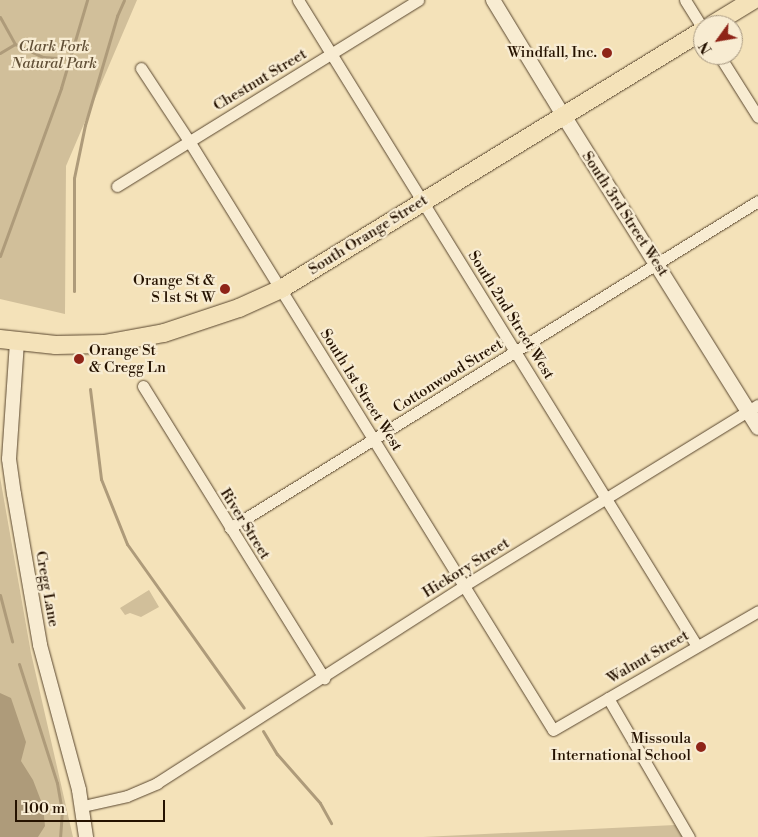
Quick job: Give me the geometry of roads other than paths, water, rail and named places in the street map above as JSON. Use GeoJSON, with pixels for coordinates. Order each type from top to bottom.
{"type":"FeatureCollection","features":[{"type":"Feature","properties":{"kind":"main road"},"geometry":{"type":"LineString","coordinates":[[728,15],[753,0]]}},
{"type":"Feature","properties":{"kind":"main road","name":"South Orange Street"},"geometry":{"type":"LineString","coordinates":[[0,339],[56,345],[131,340],[205,322],[280,289],[693,36]]}},
{"type":"Feature","properties":{"kind":"main road","name":"South 3rd Street West"},"geometry":{"type":"LineString","coordinates":[[563,115],[753,408],[758,427]]}},
{"type":"Feature","properties":{"kind":"street","name":"South 2nd Street West"},"geometry":{"type":"LineString","coordinates":[[298,0],[697,646]]}},
{"type":"Feature","properties":{"kind":"street","name":"Chestnut Street"},"geometry":{"type":"LineString","coordinates":[[117,186],[418,0]]}},
{"type":"Feature","properties":{"kind":"street","name":"South 3rd Street West"},"geometry":{"type":"LineString","coordinates":[[492,0],[563,115]]}},
{"type":"Feature","properties":{"kind":"street"},"geometry":{"type":"LineString","coordinates":[[685,0],[694,15]]}},
{"type":"Feature","properties":{"kind":"street"},"geometry":{"type":"LineString","coordinates":[[725,65],[758,117]]}},
{"type":"Feature","properties":{"kind":"street","name":"South 1st Street West"},"geometry":{"type":"LineString","coordinates":[[140,68],[189,141],[375,439],[553,730]]}},
{"type":"Feature","properties":{"kind":"street","name":"Cottonwood Street"},"geometry":{"type":"LineString","coordinates":[[230,528],[758,201]]}},
{"type":"Feature","properties":{"kind":"street","name":"Cregg Lane"},"geometry":{"type":"LineString","coordinates":[[18,342],[9,459],[43,660],[82,806],[86,837]]}},
{"type":"Feature","properties":{"kind":"street","name":"River Street"},"geometry":{"type":"LineString","coordinates":[[143,386],[324,678]]}},
{"type":"Feature","properties":{"kind":"street","name":"Hickory Street"},"geometry":{"type":"LineString","coordinates":[[82,806],[140,792],[324,678],[465,585],[753,408]]}},
{"type":"Feature","properties":{"kind":"street","name":"Walnut Street"},"geometry":{"type":"LineString","coordinates":[[553,730],[758,610]]}},
{"type":"Feature","properties":{"kind":"street"},"geometry":{"type":"LineString","coordinates":[[608,698],[689,837]]}},
{"type":"Feature","properties":{"kind":"waterway"},"geometry":{"type":"LineString","coordinates":[[0,256],[61,88],[87,0]]}},
{"type":"Feature","properties":{"kind":"waterway"},"geometry":{"type":"LineString","coordinates":[[74,291],[74,178],[85,125],[117,16],[124,0]]}},
{"type":"Feature","properties":{"kind":"waterway"},"geometry":{"type":"LineString","coordinates":[[0,17],[15,44],[43,57],[69,59]]}},
{"type":"Feature","properties":{"kind":"waterway"},"geometry":{"type":"LineString","coordinates":[[0,53],[15,44]]}},
{"type":"Feature","properties":{"kind":"waterway"},"geometry":{"type":"LineString","coordinates":[[90,389],[101,479],[127,544],[244,708]]}},
{"type":"Feature","properties":{"kind":"waterway"},"geometry":{"type":"LineString","coordinates":[[0,595],[12,641]]}},
{"type":"Feature","properties":{"kind":"waterway"},"geometry":{"type":"LineString","coordinates":[[19,664],[57,783],[62,810],[60,837]]}},
{"type":"Feature","properties":{"kind":"waterway"},"geometry":{"type":"LineString","coordinates":[[263,731],[277,754],[320,803],[331,823]]}},
{"type":"Feature","properties":{"kind":"place","name":"Windfall, Inc."},"geometry":{"type":"Point","coordinates":[607,53]}},
{"type":"Feature","properties":{"kind":"place","name":"Orange St & S 1st St W"},"geometry":{"type":"Point","coordinates":[225,289]}},
{"type":"Feature","properties":{"kind":"place","name":"Orange St & Cregg Ln"},"geometry":{"type":"Point","coordinates":[79,359]}},
{"type":"Feature","properties":{"kind":"place","name":"Missoula International School"},"geometry":{"type":"Point","coordinates":[701,747]}},
{"type":"Feature","properties":{"kind":"park label","name":"Clark Fork Natural Park"},"geometry":{"type":"Point","coordinates":[54,54]}}]}
